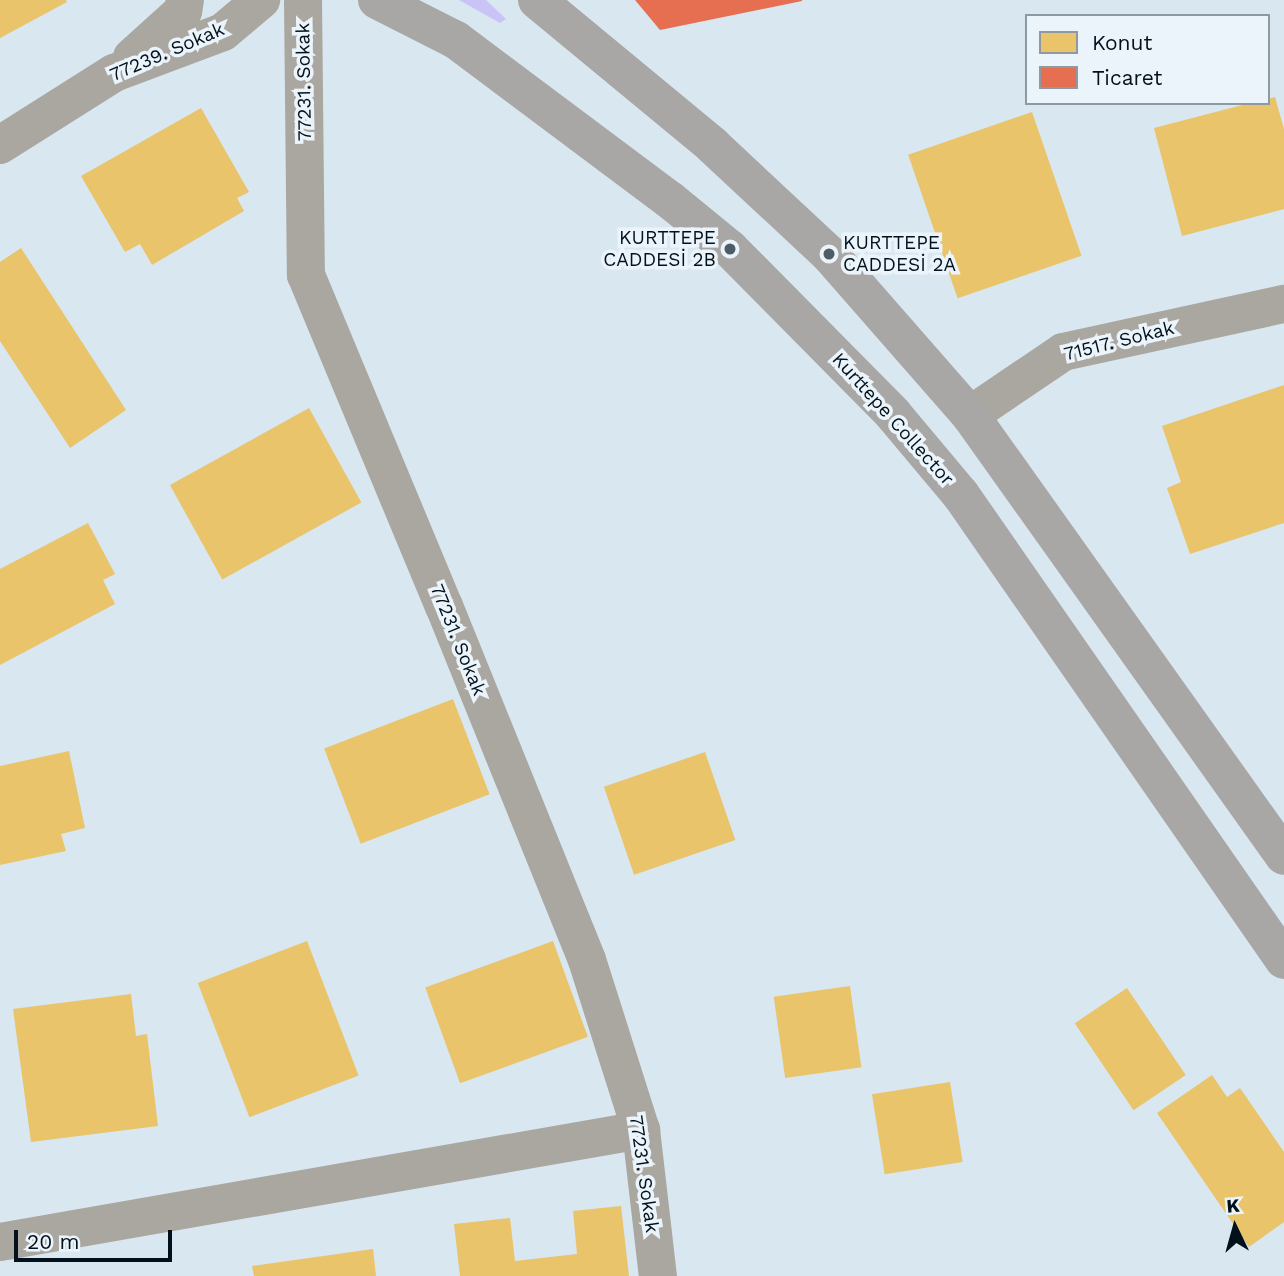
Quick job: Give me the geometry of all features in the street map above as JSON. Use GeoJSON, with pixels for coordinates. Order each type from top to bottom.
{"type":"FeatureCollection","features":[{"type":"Feature","properties":{"kind":"main road","name":"Kurttepe Collector"},"geometry":{"type":"LineString","coordinates":[[377,0],[456,40],[680,208],[730,249],[893,414],[961,495],[1284,960]]}},
{"type":"Feature","properties":{"kind":"main road"},"geometry":{"type":"LineString","coordinates":[[537,0],[712,145],[829,254],[970,415],[1284,856]]}},
{"type":"Feature","properties":{"kind":"street"},"geometry":{"type":"LineString","coordinates":[[114,73],[183,11],[185,0]]}},
{"type":"Feature","properties":{"kind":"street","name":"77239. Sokak"},"geometry":{"type":"LineString","coordinates":[[0,145],[114,73],[223,32],[261,0]]}},
{"type":"Feature","properties":{"kind":"street","name":"77231. Sokak"},"geometry":{"type":"LineString","coordinates":[[303,0],[306,275],[587,960],[641,1130],[657,1276]]}},
{"type":"Feature","properties":{"kind":"street","name":"71517. Sokak"},"geometry":{"type":"LineString","coordinates":[[970,415],[1063,352],[1284,304]]}},
{"type":"Feature","properties":{"kind":"street"},"geometry":{"type":"LineString","coordinates":[[0,1242],[641,1130]]}},
{"type":"Feature","properties":{"kind":"shaded area"},"geometry":{"type":"Polygon","coordinates":[[[459,0],[486,0],[506,19],[500,23],[459,0]]]}},
{"type":"Feature","properties":{"kind":"building: Konut"},"geometry":{"type":"Polygon","coordinates":[[[0,0],[66,0],[67,2],[0,38],[0,0]]]}},
{"type":"Feature","properties":{"kind":"building: Konut"},"geometry":{"type":"Polygon","coordinates":[[[1275,97],[1284,129],[1284,209],[1182,236],[1154,128],[1242,105],[1270,105],[1270,98],[1275,97]]]}},
{"type":"Feature","properties":{"kind":"building: Konut"},"geometry":{"type":"Polygon","coordinates":[[[201,108],[249,192],[237,198],[244,211],[152,265],[140,244],[125,252],[81,176],[201,108]]]}},
{"type":"Feature","properties":{"kind":"building: Konut"},"geometry":{"type":"Polygon","coordinates":[[[1032,112],[1081,256],[958,298],[908,155],[1032,112]]]}},
{"type":"Feature","properties":{"kind":"building: Konut"},"geometry":{"type":"Polygon","coordinates":[[[21,248],[126,410],[70,448],[0,341],[0,262],[21,248]]]}},
{"type":"Feature","properties":{"kind":"building: Konut"},"geometry":{"type":"Polygon","coordinates":[[[1284,385],[1284,523],[1190,554],[1167,488],[1181,482],[1162,426],[1284,385]]]}},
{"type":"Feature","properties":{"kind":"building: Konut"},"geometry":{"type":"Polygon","coordinates":[[[309,408],[361,502],[222,580],[170,485],[309,408]]]}},
{"type":"Feature","properties":{"kind":"building: Konut"},"geometry":{"type":"Polygon","coordinates":[[[88,523],[115,574],[103,580],[115,604],[0,665],[0,569],[88,523]]]}},
{"type":"Feature","properties":{"kind":"building: Konut"},"geometry":{"type":"Polygon","coordinates":[[[453,699],[490,794],[361,844],[324,748],[453,699]]]}},
{"type":"Feature","properties":{"kind":"building: Konut"},"geometry":{"type":"Polygon","coordinates":[[[69,751],[85,828],[61,834],[66,851],[0,865],[0,766],[69,751]]]}},
{"type":"Feature","properties":{"kind":"building: Konut"},"geometry":{"type":"Polygon","coordinates":[[[705,752],[735,840],[634,875],[604,787],[705,752]]]}},
{"type":"Feature","properties":{"kind":"building: Konut"},"geometry":{"type":"Polygon","coordinates":[[[307,941],[359,1075],[249,1117],[198,983],[307,941]]]}},
{"type":"Feature","properties":{"kind":"building: Konut"},"geometry":{"type":"Polygon","coordinates":[[[553,941],[588,1037],[460,1083],[425,988],[553,941]]]}},
{"type":"Feature","properties":{"kind":"building: Konut"},"geometry":{"type":"Polygon","coordinates":[[[850,986],[861,1067],[785,1078],[774,997],[850,986]]]}},
{"type":"Feature","properties":{"kind":"building: Konut"},"geometry":{"type":"Polygon","coordinates":[[[1127,988],[1186,1075],[1133,1110],[1075,1023],[1127,988]]]}},
{"type":"Feature","properties":{"kind":"building: Konut"},"geometry":{"type":"Polygon","coordinates":[[[131,994],[136,1036],[147,1034],[158,1126],[31,1142],[13,1009],[131,994]]]}},
{"type":"Feature","properties":{"kind":"building: Konut"},"geometry":{"type":"Polygon","coordinates":[[[1212,1075],[1227,1097],[1240,1088],[1284,1152],[1284,1222],[1249,1247],[1157,1113],[1212,1075]]]}},
{"type":"Feature","properties":{"kind":"building: Konut"},"geometry":{"type":"Polygon","coordinates":[[[950,1082],[963,1162],[885,1174],[872,1094],[950,1082]]]}},
{"type":"Feature","properties":{"kind":"building: Konut"},"geometry":{"type":"Polygon","coordinates":[[[621,1206],[629,1276],[460,1276],[454,1224],[510,1218],[515,1261],[577,1254],[573,1211],[621,1206]]]}},
{"type":"Feature","properties":{"kind":"building: Konut"},"geometry":{"type":"Polygon","coordinates":[[[373,1249],[376,1276],[254,1276],[252,1266],[373,1249]]]}},
{"type":"Feature","properties":{"kind":"building: Ticaret"},"geometry":{"type":"Polygon","coordinates":[[[635,0],[802,0],[802,1],[660,30],[635,0]]]}},
{"type":"Feature","properties":{"kind":"place","name":"KURTTEPE CADDESİ 2B"},"geometry":{"type":"Point","coordinates":[730,249]}},
{"type":"Feature","properties":{"kind":"place","name":"KURTTEPE CADDESİ 2A"},"geometry":{"type":"Point","coordinates":[829,254]}}]}
